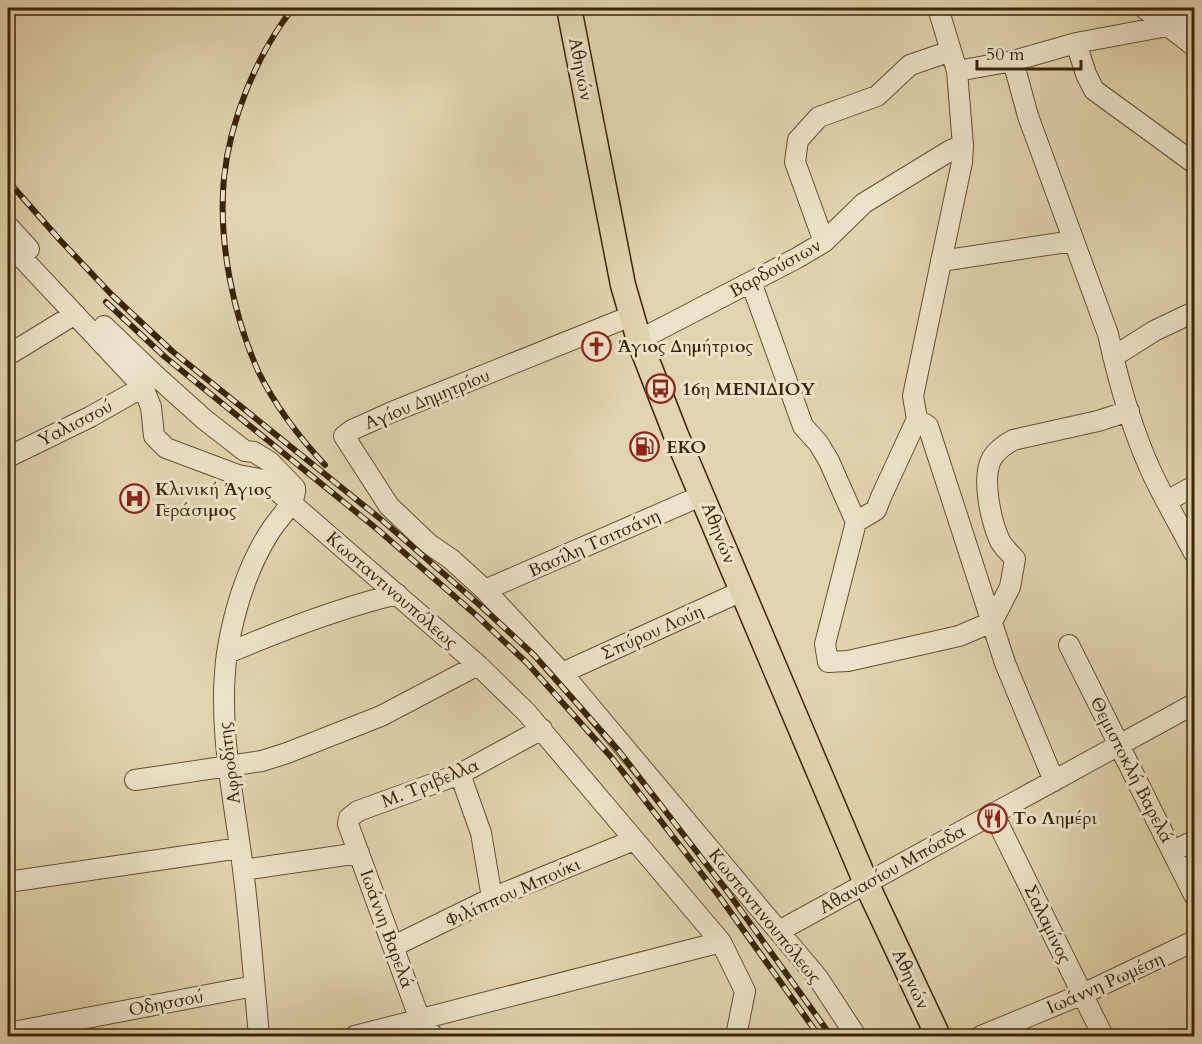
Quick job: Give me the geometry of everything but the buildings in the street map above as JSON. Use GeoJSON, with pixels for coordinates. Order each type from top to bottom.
{"type":"FeatureCollection","features":[{"type":"Feature","properties":{"kind":"main road","name":"Αθηνών"},"geometry":{"type":"LineString","coordinates":[[569,8],[623,285],[639,340],[676,435],[866,883],[938,1036]]}},
{"type":"Feature","properties":{"kind":"street"},"geometry":{"type":"LineString","coordinates":[[856,522],[876,510],[917,419],[913,396],[962,162],[963,146],[957,70],[938,8]]}},
{"type":"Feature","properties":{"kind":"street"},"geometry":{"type":"LineString","coordinates":[[1144,8],[1194,46]]}},
{"type":"Feature","properties":{"kind":"street"},"geometry":{"type":"LineString","coordinates":[[957,70],[1013,61],[1076,43],[1194,21]]}},
{"type":"Feature","properties":{"kind":"street"},"geometry":{"type":"LineString","coordinates":[[1076,43],[1094,90],[1194,163]]}},
{"type":"Feature","properties":{"kind":"street"},"geometry":{"type":"LineString","coordinates":[[824,242],[795,162],[798,140],[819,117],[877,96],[910,65],[951,51]]}},
{"type":"Feature","properties":{"kind":"street"},"geometry":{"type":"LineString","coordinates":[[1013,61],[1028,116],[1108,333],[1129,411],[1151,470],[1194,553]]}},
{"type":"Feature","properties":{"kind":"street","name":"Βαρδούσιων"},"geometry":{"type":"LineString","coordinates":[[639,340],[824,242],[864,203],[951,150],[963,146]]}},
{"type":"Feature","properties":{"kind":"street"},"geometry":{"type":"LineString","coordinates":[[8,226],[86,309],[156,376],[205,420],[245,451],[254,452],[270,462],[292,484],[296,492],[290,503]]}},
{"type":"Feature","properties":{"kind":"street"},"geometry":{"type":"LineString","coordinates":[[941,261],[1073,241]]}},
{"type":"Feature","properties":{"kind":"street","name":"Κωσταντινουπόλεως"},"geometry":{"type":"LineString","coordinates":[[8,243],[143,387],[151,407],[154,436],[166,448],[238,475],[259,479],[275,489],[478,665],[542,729],[721,942],[745,991],[735,1036]]}},
{"type":"Feature","properties":{"kind":"street"},"geometry":{"type":"LineString","coordinates":[[751,282],[803,426],[819,444],[829,461],[856,522],[825,644],[828,662],[848,661],[959,636],[992,622],[1010,587],[1015,559],[1000,542],[990,509],[987,485],[992,459],[1013,440],[1098,421],[1129,411]]}},
{"type":"Feature","properties":{"kind":"street"},"geometry":{"type":"LineString","coordinates":[[1113,357],[1154,331],[1194,312]]}},
{"type":"Feature","properties":{"kind":"street"},"geometry":{"type":"LineString","coordinates":[[8,355],[75,314]]}},
{"type":"Feature","properties":{"kind":"street","name":"Αγίου Δημητρίου"},"geometry":{"type":"LineString","coordinates":[[451,559],[429,544],[389,506],[344,436],[392,412],[631,316]]}},
{"type":"Feature","properties":{"kind":"street","name":"Υαλισσού"},"geometry":{"type":"LineString","coordinates":[[8,457],[90,417],[143,387]]}},
{"type":"Feature","properties":{"kind":"street"},"geometry":{"type":"LineString","coordinates":[[917,419],[927,426],[1005,663],[1054,780]]}},
{"type":"Feature","properties":{"kind":"street"},"geometry":{"type":"LineString","coordinates":[[1167,501],[1194,486]]}},
{"type":"Feature","properties":{"kind":"street","name":"Βασίλη Τσιτσάνη"},"geometry":{"type":"LineString","coordinates":[[485,590],[703,495]]}},
{"type":"Feature","properties":{"kind":"street","name":"Αφροδίτης"},"geometry":{"type":"LineString","coordinates":[[259,1036],[243,870],[223,709],[228,653],[236,613],[250,568],[271,530],[290,503]]}},
{"type":"Feature","properties":{"kind":"street","name":"Κωσταντινουπόλεως"},"geometry":{"type":"LineString","coordinates":[[451,559],[485,590],[562,673],[818,978],[856,1036]]}},
{"type":"Feature","properties":{"kind":"street","name":"Σπύρου Λούη"},"geometry":{"type":"LineString","coordinates":[[562,673],[742,591]]}},
{"type":"Feature","properties":{"kind":"street"},"geometry":{"type":"LineString","coordinates":[[228,653],[281,632],[397,594]]}},
{"type":"Feature","properties":{"kind":"street","name":"Θεμιστοκλή Βαρελά"},"geometry":{"type":"LineString","coordinates":[[1069,645],[1194,895]]}},
{"type":"Feature","properties":{"kind":"street"},"geometry":{"type":"LineString","coordinates":[[135,780],[262,761],[381,716],[478,665]]}},
{"type":"Feature","properties":{"kind":"street","name":"Αθανασίου Μπόσδα"},"geometry":{"type":"LineString","coordinates":[[779,931],[1120,744],[1192,710]]}},
{"type":"Feature","properties":{"kind":"street","name":"Μ. Τριβελλα"},"geometry":{"type":"LineString","coordinates":[[350,818],[358,811],[460,774],[542,729]]}},
{"type":"Feature","properties":{"kind":"street"},"geometry":{"type":"LineString","coordinates":[[460,774],[482,833],[492,898]]}},
{"type":"Feature","properties":{"kind":"street","name":"Σαλαμίνος"},"geometry":{"type":"LineString","coordinates":[[993,813],[1103,1036]]}},
{"type":"Feature","properties":{"kind":"street","name":"Ιωάννη Βαρελά"},"geometry":{"type":"LineString","coordinates":[[350,818],[348,824],[420,1020],[433,1036]]}},
{"type":"Feature","properties":{"kind":"street","name":"Φιλίππου Μπούκι"},"geometry":{"type":"LineString","coordinates":[[394,946],[492,898],[634,840]]}},
{"type":"Feature","properties":{"kind":"street"},"geometry":{"type":"LineString","coordinates":[[1173,851],[1194,841]]}},
{"type":"Feature","properties":{"kind":"street"},"geometry":{"type":"LineString","coordinates":[[8,882],[240,848]]}},
{"type":"Feature","properties":{"kind":"street"},"geometry":{"type":"LineString","coordinates":[[243,870],[359,854]]}},
{"type":"Feature","properties":{"kind":"street","name":"Ιωάννη Ρωμέση"},"geometry":{"type":"LineString","coordinates":[[981,1036],[1083,994],[1194,941]]}},
{"type":"Feature","properties":{"kind":"street"},"geometry":{"type":"LineString","coordinates":[[355,1036],[721,942]]}},
{"type":"Feature","properties":{"kind":"street","name":"Οδησσού"},"geometry":{"type":"LineString","coordinates":[[8,1034],[254,986]]}},
{"type":"Feature","properties":{"kind":"railway"},"geometry":{"type":"LineString","coordinates":[[293,8],[257,66],[239,110],[227,156],[223,227],[235,303],[259,373],[289,421],[325,465]]}},
{"type":"Feature","properties":{"kind":"railway"},"geometry":{"type":"LineString","coordinates":[[8,181],[112,295],[172,351],[383,521],[534,655],[619,751],[727,891],[831,1036]]}},
{"type":"Feature","properties":{"kind":"railway"},"geometry":{"type":"LineString","coordinates":[[106,302],[165,357],[377,529],[476,615],[527,663],[612,758],[719,896],[819,1036]]}},
{"type":"Feature","properties":{"kind":"place","name":"Άγιος Δημήτριος"},"geometry":{"type":"Point","coordinates":[597,346]}},
{"type":"Feature","properties":{"kind":"place","name":"16η ΜΕΝΙΔΙΟΥ"},"geometry":{"type":"Point","coordinates":[661,389]}},
{"type":"Feature","properties":{"kind":"place","name":"EKO"},"geometry":{"type":"Point","coordinates":[645,447]}},
{"type":"Feature","properties":{"kind":"place","name":"Κλινική Άγιος Γεράσιμος"},"geometry":{"type":"Point","coordinates":[134,499]}},
{"type":"Feature","properties":{"kind":"place","name":"Το Λημέρι"},"geometry":{"type":"Point","coordinates":[992,818]}}]}
